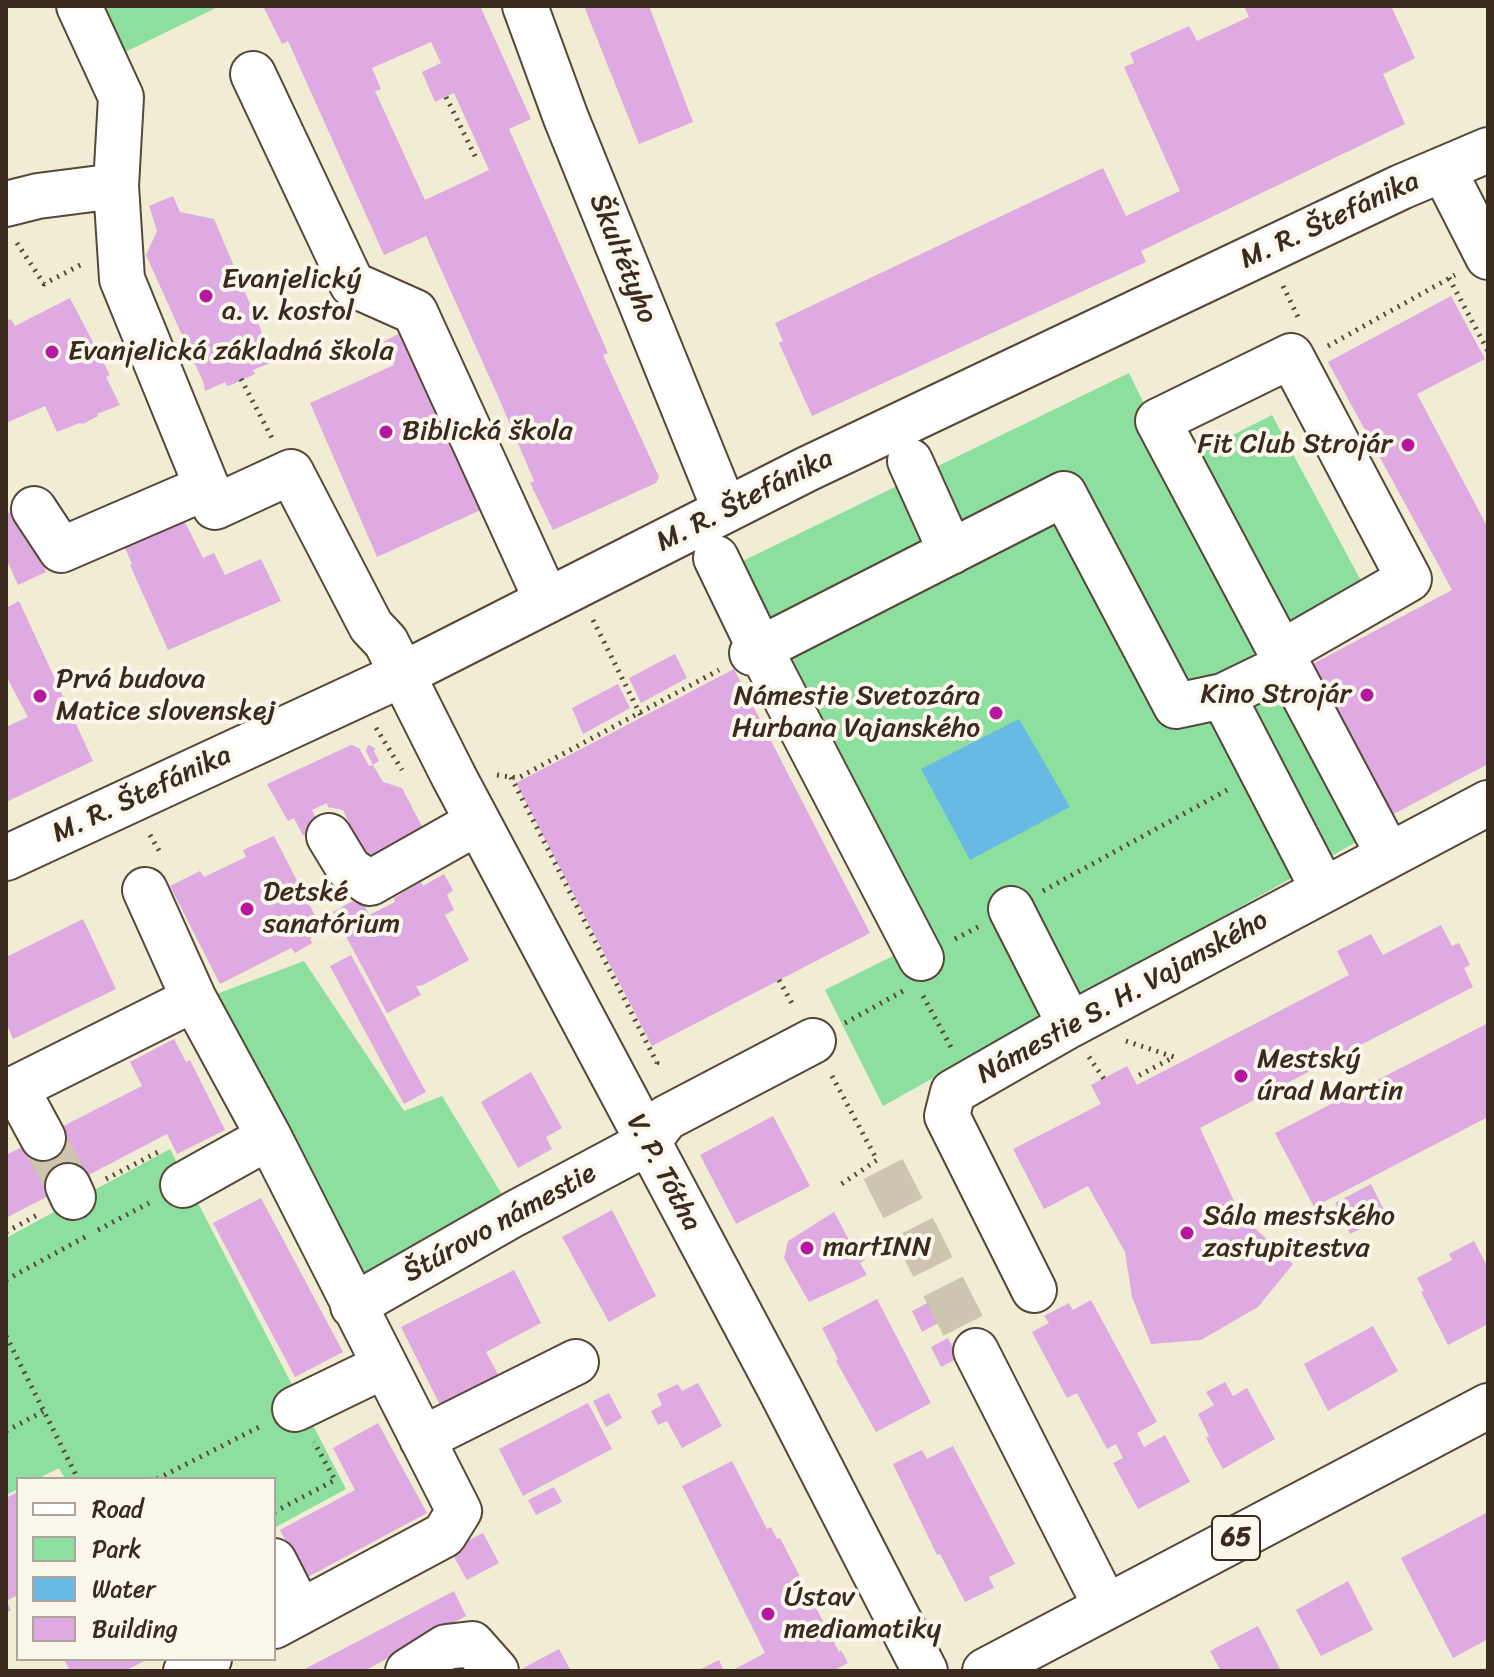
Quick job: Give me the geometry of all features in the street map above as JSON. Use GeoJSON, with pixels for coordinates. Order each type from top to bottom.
{"type":"FeatureCollection","features":[{"type":"Feature","properties":{"kind":"street"},"geometry":{"type":"LineString","coordinates":[[79,6],[121,97],[116,186],[121,262],[215,507],[291,472]]}},
{"type":"Feature","properties":{"kind":"street","name":"Škultétyho"},"geometry":{"type":"LineString","coordinates":[[525,6],[572,133],[725,510]]}},
{"type":"Feature","properties":{"kind":"street"},"geometry":{"type":"LineString","coordinates":[[253,74],[352,284],[415,312],[547,601]]}},
{"type":"Feature","properties":{"kind":"street","name":"M. R. Štefánika"},"geometry":{"type":"LineString","coordinates":[[6,858],[401,675],[725,510],[1401,187],[1488,150]]}},
{"type":"Feature","properties":{"kind":"street"},"geometry":{"type":"LineString","coordinates":[[1443,169],[1475,264]]}},
{"type":"Feature","properties":{"kind":"street"},"geometry":{"type":"LineString","coordinates":[[10,220],[38,196],[116,186]]}},
{"type":"Feature","properties":{"kind":"street"},"geometry":{"type":"LineString","coordinates":[[756,651],[1064,494],[1176,706],[1223,696],[1286,658],[1409,579],[1291,356],[1158,421],[1286,658],[1388,854]]}},
{"type":"Feature","properties":{"kind":"street"},"geometry":{"type":"LineString","coordinates":[[910,461],[951,552]]}},
{"type":"Feature","properties":{"kind":"street","name":"V. P. Tótha"},"geometry":{"type":"LineString","coordinates":[[291,472],[371,626],[386,642],[454,777],[780,1389],[925,1671]]}},
{"type":"Feature","properties":{"kind":"street"},"geometry":{"type":"LineString","coordinates":[[34,509],[61,550],[207,487]]}},
{"type":"Feature","properties":{"kind":"street"},"geometry":{"type":"LineString","coordinates":[[716,558],[756,651],[921,958]]}},
{"type":"Feature","properties":{"kind":"street"},"geometry":{"type":"LineString","coordinates":[[1223,696],[1323,889]]}},
{"type":"Feature","properties":{"kind":"street","name":"Námestie S. H. Vajanského"},"geometry":{"type":"LineString","coordinates":[[1034,1290],[947,1116],[953,1092],[970,1082],[1080,1042],[1323,889],[1488,803]]}},
{"type":"Feature","properties":{"kind":"street"},"geometry":{"type":"LineString","coordinates":[[329,836],[349,869],[370,883],[478,822]]}},
{"type":"Feature","properties":{"kind":"street"},"geometry":{"type":"LineString","coordinates":[[155,875],[194,999],[269,1137],[459,1511],[444,1535],[287,1619],[276,1570]]}},
{"type":"Feature","properties":{"kind":"street"},"geometry":{"type":"LineString","coordinates":[[1011,909],[1080,1042]]}},
{"type":"Feature","properties":{"kind":"street"},"geometry":{"type":"LineString","coordinates":[[43,1138],[16,1088],[194,999]]}},
{"type":"Feature","properties":{"kind":"street","name":"Štúrovo námestie"},"geometry":{"type":"LineString","coordinates":[[353,1306],[647,1143],[666,1118],[813,1041]]}},
{"type":"Feature","properties":{"kind":"street"},"geometry":{"type":"LineString","coordinates":[[183,1185],[269,1137]]}},
{"type":"Feature","properties":{"kind":"street"},"geometry":{"type":"LineString","coordinates":[[976,1351],[1106,1607]]}},
{"type":"Feature","properties":{"kind":"street"},"geometry":{"type":"LineString","coordinates":[[422,1439],[576,1362]]}},
{"type":"Feature","properties":{"kind":"street"},"geometry":{"type":"LineString","coordinates":[[295,1409],[384,1366]]}},
{"type":"Feature","properties":{"kind":"street","name":"65"},"geometry":{"type":"LineString","coordinates":[[985,1671],[1488,1406]]}},
{"type":"Feature","properties":{"kind":"street"},"geometry":{"type":"LineString","coordinates":[[408,1671],[446,1647],[472,1644],[496,1671]]}},
{"type":"Feature","properties":{"kind":"street"},"geometry":{"type":"LineString","coordinates":[[186,1671],[205,1661]]}},
{"type":"Feature","properties":{"kind":"path"},"geometry":{"type":"LineString","coordinates":[[446,97],[477,160]]}},
{"type":"Feature","properties":{"kind":"path"},"geometry":{"type":"LineString","coordinates":[[10,220],[44,284],[121,262]]}},
{"type":"Feature","properties":{"kind":"path"},"geometry":{"type":"LineString","coordinates":[[1316,353],[1475,264]]}},
{"type":"Feature","properties":{"kind":"path"},"geometry":{"type":"LineString","coordinates":[[1449,278],[1488,351]]}},
{"type":"Feature","properties":{"kind":"path"},"geometry":{"type":"LineString","coordinates":[[241,379],[291,472]]}},
{"type":"Feature","properties":{"kind":"path"},"geometry":{"type":"LineString","coordinates":[[592,618],[640,714]]}},
{"type":"Feature","properties":{"kind":"path"},"geometry":{"type":"LineString","coordinates":[[356,696],[418,795],[466,771],[518,778],[756,651]]}},
{"type":"Feature","properties":{"kind":"path"},"geometry":{"type":"LineString","coordinates":[[921,958],[1262,770]]}},
{"type":"Feature","properties":{"kind":"path"},"geometry":{"type":"LineString","coordinates":[[133,799],[151,838],[155,875]]}},
{"type":"Feature","properties":{"kind":"path"},"geometry":{"type":"LineString","coordinates":[[840,1185],[877,1160],[813,1041],[916,984],[970,1082]]}},
{"type":"Feature","properties":{"kind":"path"},"geometry":{"type":"LineString","coordinates":[[1117,1037],[1174,1057],[1134,1078]]}},
{"type":"Feature","properties":{"kind":"path"},"geometry":{"type":"LineString","coordinates":[[1080,1042],[1104,1079]]}},
{"type":"Feature","properties":{"kind":"path"},"geometry":{"type":"LineString","coordinates":[[6,1336],[77,1477]]}},
{"type":"Feature","properties":{"kind":"path"},"geometry":{"type":"LineString","coordinates":[[161,1477],[295,1409],[335,1480],[276,1511]]}},
{"type":"Feature","properties":{"kind":"path"},"geometry":{"type":"LineString","coordinates":[[6,1431],[44,1411]]}},
{"type":"Feature","properties":{"kind":"green space"},"geometry":{"type":"Polygon","coordinates":[[[96,6],[220,6],[119,55],[96,6]]]}},
{"type":"Feature","properties":{"kind":"green space"},"geometry":{"type":"Polygon","coordinates":[[[1129,373],[1174,465],[1272,415],[1367,592],[1267,647],[1369,835],[883,1106],[825,990],[901,952],[710,577],[1129,373]]]}},
{"type":"Feature","properties":{"kind":"green space"},"geometry":{"type":"Polygon","coordinates":[[[304,961],[404,1111],[442,1096],[514,1214],[353,1306],[201,1000],[304,961]]]}},
{"type":"Feature","properties":{"kind":"green space"},"geometry":{"type":"Polygon","coordinates":[[[170,1149],[346,1489],[276,1527],[276,1477],[64,1477],[59,1468],[41,1477],[16,1477],[16,1490],[6,1495],[6,1238],[170,1149]]]}},
{"type":"Feature","properties":{"kind":"water"},"geometry":{"type":"Polygon","coordinates":[[[1019,719],[1070,807],[970,860],[921,769],[1019,719]]]}},
{"type":"Feature","properties":{"kind":"building"},"geometry":{"type":"Polygon","coordinates":[[[263,6],[480,6],[531,119],[509,129],[608,353],[603,355],[659,477],[656,483],[553,530],[530,483],[534,481],[501,403],[426,236],[384,255],[288,41],[282,44],[263,6]],[[431,42],[372,68],[381,89],[375,91],[425,200],[489,170],[454,93],[435,102],[422,72],[441,63],[431,42]]]}},
{"type":"Feature","properties":{"kind":"building"},"geometry":{"type":"Polygon","coordinates":[[[584,6],[649,6],[693,122],[639,144],[584,6]]]}},
{"type":"Feature","properties":{"kind":"building"},"geometry":{"type":"Polygon","coordinates":[[[1244,6],[1391,6],[1415,58],[1383,74],[1405,124],[1141,251],[1146,262],[812,416],[779,343],[783,341],[775,323],[1103,168],[1126,216],[1180,191],[1124,67],[1134,63],[1130,53],[1189,26],[1197,41],[1249,17],[1244,6]]]}},
{"type":"Feature","properties":{"kind":"building","name":"Evanjelický a. v. kostol"},"geometry":{"type":"Polygon","coordinates":[[[173,196],[180,212],[214,219],[261,330],[262,340],[275,361],[253,370],[255,374],[233,384],[227,386],[225,382],[205,391],[146,255],[157,231],[149,206],[173,196]]]}},
{"type":"Feature","properties":{"kind":"building"},"geometry":{"type":"Polygon","coordinates":[[[1451,296],[1485,359],[1417,394],[1488,528],[1488,764],[1388,817],[1309,666],[1452,590],[1328,362],[1451,296]]]}},
{"type":"Feature","properties":{"kind":"building","name":"Evanjelická základná škola"},"geometry":{"type":"Polygon","coordinates":[[[70,298],[110,375],[106,377],[120,405],[97,414],[83,424],[57,432],[45,406],[6,423],[6,321],[11,319],[15,326],[70,298]]]}},
{"type":"Feature","properties":{"kind":"building","name":"Biblická škola"},"geometry":{"type":"Polygon","coordinates":[[[404,331],[483,509],[377,557],[310,403],[394,365],[383,342],[404,331]]]}},
{"type":"Feature","properties":{"kind":"building"},"geometry":{"type":"Polygon","coordinates":[[[16,509],[46,572],[18,585],[6,558],[6,514],[16,509]]]}},
{"type":"Feature","properties":{"kind":"building"},"geometry":{"type":"Polygon","coordinates":[[[182,516],[203,558],[214,553],[225,575],[261,559],[281,601],[168,650],[123,543],[182,516]]]}},
{"type":"Feature","properties":{"kind":"building","name":"Prvá budova Matice slovenskej"},"geometry":{"type":"Polygon","coordinates":[[[19,601],[93,761],[6,802],[6,727],[28,717],[6,676],[6,608],[19,601]]]}},
{"type":"Feature","properties":{"kind":"building"},"geometry":{"type":"Polygon","coordinates":[[[675,654],[687,678],[641,703],[629,678],[675,654]]]}},
{"type":"Feature","properties":{"kind":"building"},"geometry":{"type":"Polygon","coordinates":[[[734,669],[870,933],[652,1046],[516,783],[734,669]]]}},
{"type":"Feature","properties":{"kind":"building"},"geometry":{"type":"Polygon","coordinates":[[[618,684],[630,708],[583,734],[572,708],[618,684]]]}},
{"type":"Feature","properties":{"kind":"building"},"geometry":{"type":"Polygon","coordinates":[[[351,745],[359,748],[383,782],[402,788],[429,840],[387,861],[366,858],[343,810],[328,807],[327,803],[312,810],[319,826],[309,839],[302,834],[294,818],[288,821],[267,784],[351,745]]]}},
{"type":"Feature","properties":{"kind":"building"},"geometry":{"type":"Polygon","coordinates":[[[368,745],[375,748],[379,761],[373,765],[366,751],[368,745]]]}},
{"type":"Feature","properties":{"kind":"building","name":"Detské sanatórium"},"geometry":{"type":"Polygon","coordinates":[[[274,836],[323,931],[310,938],[312,943],[295,953],[291,948],[220,984],[170,886],[200,871],[204,877],[246,857],[243,850],[274,836]]]}},
{"type":"Feature","properties":{"kind":"building"},"geometry":{"type":"Polygon","coordinates":[[[444,874],[453,890],[447,895],[454,910],[445,915],[469,960],[416,986],[421,995],[387,1013],[333,912],[360,897],[369,915],[395,902],[394,898],[421,882],[423,886],[444,874]]]}},
{"type":"Feature","properties":{"kind":"building"},"geometry":{"type":"Polygon","coordinates":[[[83,919],[116,989],[13,1039],[6,1022],[6,957],[83,919]]]}},
{"type":"Feature","properties":{"kind":"building"},"geometry":{"type":"Polygon","coordinates":[[[1441,925],[1452,946],[1459,943],[1470,965],[1464,968],[1473,987],[1200,1128],[1240,1214],[1293,1264],[1258,1307],[1201,1340],[1151,1344],[1132,1297],[1125,1252],[1088,1186],[1044,1209],[1013,1149],[1101,1104],[1091,1085],[1127,1066],[1137,1085],[1349,975],[1337,951],[1371,934],[1383,955],[1441,925]]]}},
{"type":"Feature","properties":{"kind":"building"},"geometry":{"type":"Polygon","coordinates":[[[351,955],[426,1092],[404,1104],[330,966],[351,955]]]}},
{"type":"Feature","properties":{"kind":"building"},"geometry":{"type":"Polygon","coordinates":[[[1488,1023],[1488,1117],[1314,1207],[1275,1133],[1488,1023]]]}},
{"type":"Feature","properties":{"kind":"building"},"geometry":{"type":"Polygon","coordinates":[[[174,1039],[186,1062],[190,1060],[225,1130],[177,1154],[167,1134],[6,1218],[6,1155],[142,1086],[130,1062],[174,1039]]]}},
{"type":"Feature","properties":{"kind":"building"},"geometry":{"type":"Polygon","coordinates":[[[531,1072],[562,1128],[546,1137],[552,1149],[518,1168],[481,1102],[531,1072]]]}},
{"type":"Feature","properties":{"kind":"building"},"geometry":{"type":"Polygon","coordinates":[[[773,1116],[810,1186],[736,1224],[700,1155],[773,1116]]]}},
{"type":"Feature","properties":{"kind":"building"},"geometry":{"type":"Polygon","coordinates":[[[1371,1184],[1387,1216],[1350,1234],[1335,1203],[1371,1184]]]}},
{"type":"Feature","properties":{"kind":"building"},"geometry":{"type":"Polygon","coordinates":[[[261,1198],[343,1352],[295,1377],[213,1223],[261,1198]]]}},
{"type":"Feature","properties":{"kind":"building"},"geometry":{"type":"Polygon","coordinates":[[[612,1210],[656,1296],[609,1322],[562,1237],[612,1210]]]}},
{"type":"Feature","properties":{"kind":"building"},"geometry":{"type":"Polygon","coordinates":[[[834,1212],[856,1253],[860,1250],[865,1260],[860,1263],[867,1275],[809,1302],[784,1258],[788,1241],[834,1212]]]}},
{"type":"Feature","properties":{"kind":"building"},"geometry":{"type":"Polygon","coordinates":[[[1474,1241],[1488,1268],[1488,1324],[1448,1345],[1417,1278],[1452,1260],[1449,1254],[1474,1241]]]}},
{"type":"Feature","properties":{"kind":"building"},"geometry":{"type":"Polygon","coordinates":[[[514,1270],[541,1323],[486,1352],[500,1378],[441,1407],[401,1327],[514,1270]]]}},
{"type":"Feature","properties":{"kind":"building"},"geometry":{"type":"Polygon","coordinates":[[[877,1299],[931,1403],[876,1432],[836,1361],[838,1359],[822,1328],[877,1299]]]}},
{"type":"Feature","properties":{"kind":"building"},"geometry":{"type":"Polygon","coordinates":[[[1091,1300],[1157,1422],[1137,1433],[1144,1447],[1165,1435],[1190,1482],[1138,1509],[1113,1463],[1123,1458],[1116,1444],[1107,1449],[1077,1393],[1067,1398],[1032,1332],[1049,1323],[1044,1316],[1069,1303],[1073,1310],[1091,1300]]]}},
{"type":"Feature","properties":{"kind":"building"},"geometry":{"type":"Polygon","coordinates":[[[929,1302],[940,1322],[922,1332],[912,1311],[929,1302]]]}},
{"type":"Feature","properties":{"kind":"building"},"geometry":{"type":"Polygon","coordinates":[[[1373,1326],[1398,1371],[1328,1411],[1304,1364],[1373,1326]]]}},
{"type":"Feature","properties":{"kind":"building"},"geometry":{"type":"Polygon","coordinates":[[[948,1338],[958,1358],[941,1367],[931,1347],[948,1338]]]}},
{"type":"Feature","properties":{"kind":"building"},"geometry":{"type":"Polygon","coordinates":[[[1225,1382],[1233,1396],[1247,1388],[1275,1439],[1223,1469],[1206,1438],[1209,1436],[1198,1414],[1214,1405],[1206,1392],[1225,1382]]]}},
{"type":"Feature","properties":{"kind":"building"},"geometry":{"type":"Polygon","coordinates":[[[698,1383],[722,1426],[682,1448],[667,1421],[658,1425],[651,1411],[662,1405],[657,1394],[678,1384],[682,1391],[698,1383]]]}},
{"type":"Feature","properties":{"kind":"building"},"geometry":{"type":"Polygon","coordinates":[[[609,1393],[622,1418],[606,1427],[593,1401],[609,1393]]]}},
{"type":"Feature","properties":{"kind":"building"},"geometry":{"type":"Polygon","coordinates":[[[588,1403],[612,1449],[523,1496],[499,1449],[588,1403]]]}},
{"type":"Feature","properties":{"kind":"building"},"geometry":{"type":"Polygon","coordinates":[[[378,1423],[427,1513],[306,1578],[280,1530],[355,1490],[333,1448],[378,1423]]]}},
{"type":"Feature","properties":{"kind":"building"},"geometry":{"type":"Polygon","coordinates":[[[953,1446],[1015,1564],[989,1577],[994,1588],[965,1602],[940,1554],[937,1555],[893,1464],[922,1450],[927,1459],[953,1446]]]}},
{"type":"Feature","properties":{"kind":"building"},"geometry":{"type":"Polygon","coordinates":[[[732,1461],[767,1529],[771,1527],[777,1539],[780,1538],[839,1652],[841,1650],[848,1663],[833,1671],[731,1671],[765,1653],[682,1486],[732,1461]]]}},
{"type":"Feature","properties":{"kind":"building"},"geometry":{"type":"Polygon","coordinates":[[[554,1487],[562,1502],[536,1515],[528,1500],[554,1487]]]}},
{"type":"Feature","properties":{"kind":"building"},"geometry":{"type":"Polygon","coordinates":[[[16,1493],[16,1596],[6,1601],[6,1498],[16,1493]]]}},
{"type":"Feature","properties":{"kind":"building"},"geometry":{"type":"Polygon","coordinates":[[[1488,1512],[1488,1639],[1453,1658],[1401,1558],[1488,1512]]]}},
{"type":"Feature","properties":{"kind":"building"},"geometry":{"type":"Polygon","coordinates":[[[483,1533],[499,1563],[467,1580],[450,1550],[483,1533]]]}},
{"type":"Feature","properties":{"kind":"building"},"geometry":{"type":"Polygon","coordinates":[[[1348,1581],[1373,1630],[1321,1656],[1296,1610],[1348,1581]]]}},
{"type":"Feature","properties":{"kind":"building"},"geometry":{"type":"Polygon","coordinates":[[[454,1591],[466,1616],[364,1671],[301,1671],[454,1591]]]}},
{"type":"Feature","properties":{"kind":"building"},"geometry":{"type":"Polygon","coordinates":[[[1258,1626],[1281,1671],[1221,1671],[1210,1651],[1258,1626]]]}},
{"type":"Feature","properties":{"kind":"building"},"geometry":{"type":"Polygon","coordinates":[[[559,1649],[571,1671],[518,1671],[559,1649]]]}},
{"type":"Feature","properties":{"kind":"building"},"geometry":{"type":"Polygon","coordinates":[[[719,1660],[724,1671],[697,1671],[719,1660]]]}},
{"type":"Feature","properties":{"kind":"building"},"geometry":{"type":"Polygon","coordinates":[[[65,1661],[144,1661],[125,1671],[70,1671],[65,1661]]]}},
{"type":"Feature","properties":{"kind":"tunnel"},"geometry":{"type":"LineString","coordinates":[[43,1138],[68,1186]]}},
{"type":"Feature","properties":{"kind":"tunnel"},"geometry":{"type":"LineString","coordinates":[[883,1169],[976,1351]]}},
{"type":"Feature","properties":{"kind":"place","name":"Evanjelický a. v. kostol"},"geometry":{"type":"Point","coordinates":[206,296]}},
{"type":"Feature","properties":{"kind":"place","name":"Evanjelická základná škola"},"geometry":{"type":"Point","coordinates":[52,352]}},
{"type":"Feature","properties":{"kind":"place","name":"Biblická škola"},"geometry":{"type":"Point","coordinates":[386,432]}},
{"type":"Feature","properties":{"kind":"place","name":"Fit Club Strojár"},"geometry":{"type":"Point","coordinates":[1408,445]}},
{"type":"Feature","properties":{"kind":"place","name":"Kino Strojár"},"geometry":{"type":"Point","coordinates":[1367,695]}},
{"type":"Feature","properties":{"kind":"place","name":"Prvá budova Matice slovenskej"},"geometry":{"type":"Point","coordinates":[40,696]}},
{"type":"Feature","properties":{"kind":"place","name":"Námestie Svetozára Hurbana Vajanského"},"geometry":{"type":"Point","coordinates":[996,713]}},
{"type":"Feature","properties":{"kind":"place","name":"Detské sanatórium"},"geometry":{"type":"Point","coordinates":[247,909]}},
{"type":"Feature","properties":{"kind":"place","name":"Mestský úrad Martin"},"geometry":{"type":"Point","coordinates":[1241,1076]}},
{"type":"Feature","properties":{"kind":"place","name":"Sála mestského zastupitestva"},"geometry":{"type":"Point","coordinates":[1187,1233]}},
{"type":"Feature","properties":{"kind":"place","name":"martINN"},"geometry":{"type":"Point","coordinates":[807,1248]}},
{"type":"Feature","properties":{"kind":"place","name":"Ústav mediamatiky"},"geometry":{"type":"Point","coordinates":[768,1614]}}]}
